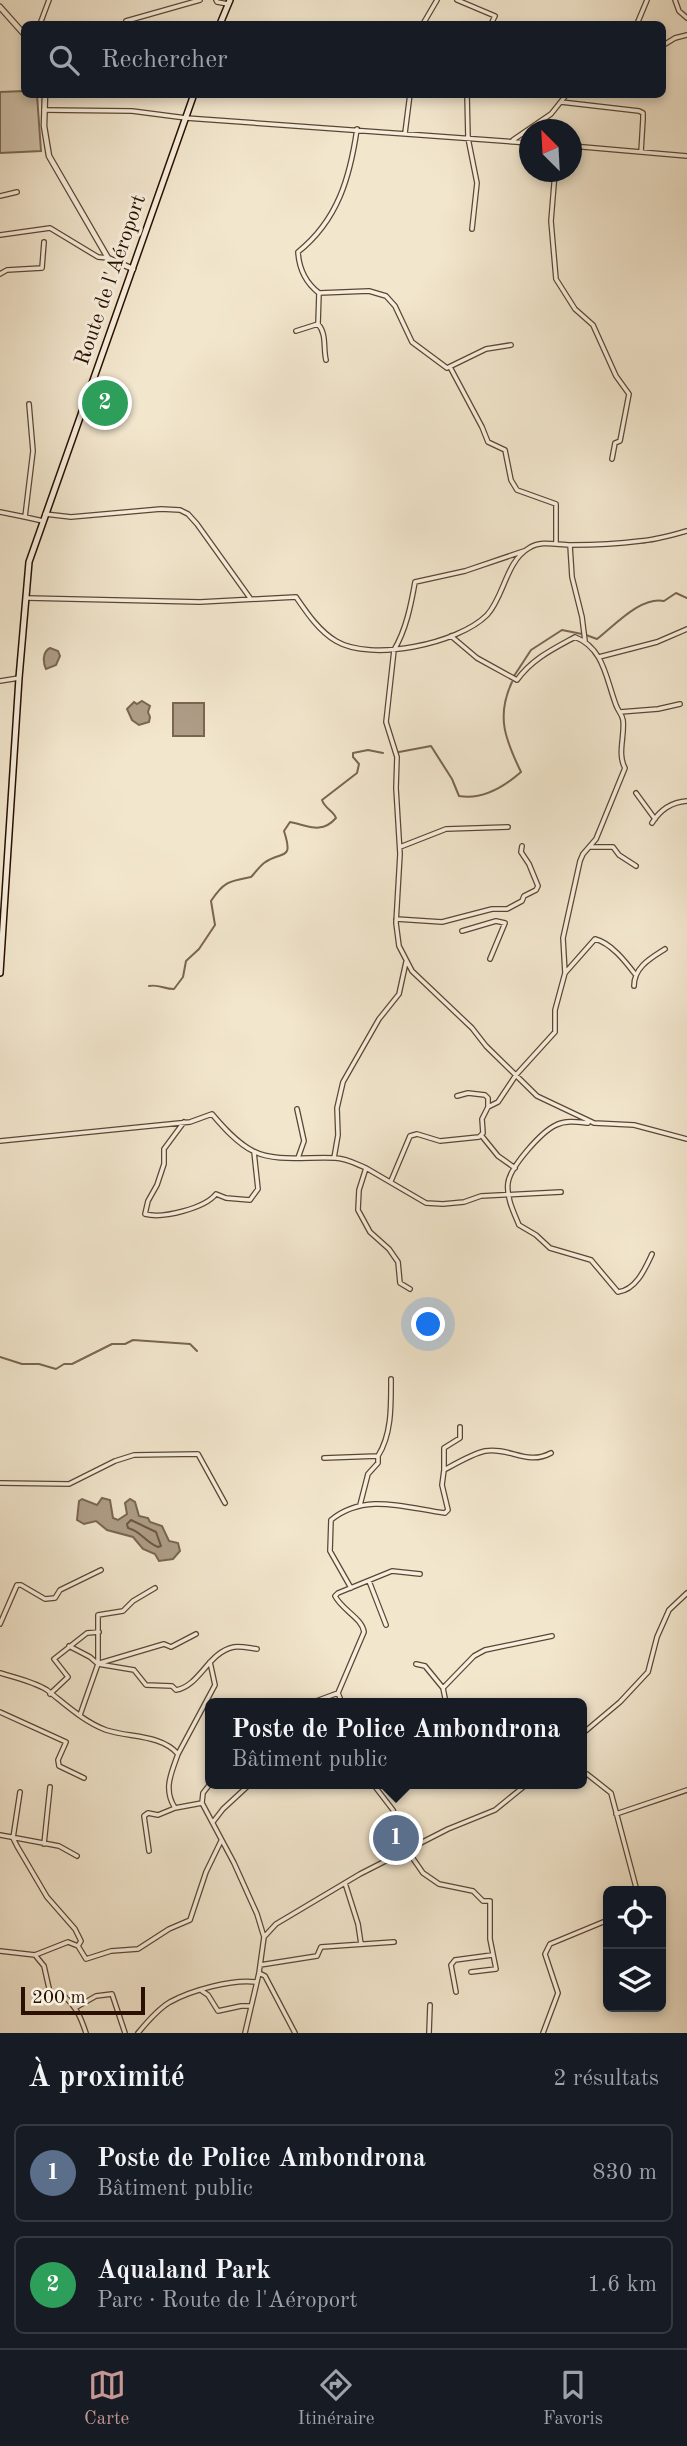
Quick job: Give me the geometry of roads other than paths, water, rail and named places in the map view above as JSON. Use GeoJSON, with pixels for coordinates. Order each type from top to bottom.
{"type":"FeatureCollection","features":[{"type":"Feature","properties":{"kind":"main road"},"geometry":{"type":"LineString","coordinates":[[221,21],[229,2]]}},
{"type":"Feature","properties":{"kind":"main road","name":"Route de l'Aéroport"},"geometry":{"type":"LineString","coordinates":[[0,973],[29,562],[193,98]]}},
{"type":"Feature","properties":{"kind":"street"},"geometry":{"type":"LineString","coordinates":[[41,21],[49,0]]}},
{"type":"Feature","properties":{"kind":"street"},"geometry":{"type":"LineString","coordinates":[[126,21],[200,0]]}},
{"type":"Feature","properties":{"kind":"street"},"geometry":{"type":"LineString","coordinates":[[216,0],[229,2]]}},
{"type":"Feature","properties":{"kind":"street"},"geometry":{"type":"LineString","coordinates":[[425,21],[437,0]]}},
{"type":"Feature","properties":{"kind":"street"},"geometry":{"type":"LineString","coordinates":[[457,0],[495,16],[492,21]]}},
{"type":"Feature","properties":{"kind":"street"},"geometry":{"type":"LineString","coordinates":[[638,21],[647,0]]}},
{"type":"Feature","properties":{"kind":"street"},"geometry":{"type":"LineString","coordinates":[[675,0],[679,11],[687,18]]}},
{"type":"Feature","properties":{"kind":"street"},"geometry":{"type":"LineString","coordinates":[[0,8],[21,31]]}},
{"type":"Feature","properties":{"kind":"street"},"geometry":{"type":"LineString","coordinates":[[666,44],[674,38],[687,35]]}},
{"type":"Feature","properties":{"kind":"street"},"geometry":{"type":"LineString","coordinates":[[45,98],[49,156],[108,258]]}},
{"type":"Feature","properties":{"kind":"street"},"geometry":{"type":"LineString","coordinates":[[405,133],[409,98]]}},
{"type":"Feature","properties":{"kind":"street"},"geometry":{"type":"LineString","coordinates":[[467,98],[468,138],[477,183],[472,229]]}},
{"type":"Feature","properties":{"kind":"street"},"geometry":{"type":"LineString","coordinates":[[511,142],[541,122],[564,98]]}},
{"type":"Feature","properties":{"kind":"street"},"geometry":{"type":"LineString","coordinates":[[561,102],[643,113],[640,152]]}},
{"type":"Feature","properties":{"kind":"street"},"geometry":{"type":"LineString","coordinates":[[44,110],[132,111],[186,118],[519,142]]}},
{"type":"Feature","properties":{"kind":"street"},"geometry":{"type":"LineString","coordinates":[[326,360],[323,348],[325,339],[318,324],[319,293],[304,275],[298,252],[317,232],[343,193],[357,129]]}},
{"type":"Feature","properties":{"kind":"street"},"geometry":{"type":"LineString","coordinates":[[582,147],[687,156]]}},
{"type":"Feature","properties":{"kind":"street"},"geometry":{"type":"LineString","coordinates":[[554,182],[551,221],[556,279],[575,309],[593,325],[617,376],[629,394],[620,441],[615,443],[612,459]]}},
{"type":"Feature","properties":{"kind":"street"},"geometry":{"type":"LineString","coordinates":[[0,196],[17,191]]}},
{"type":"Feature","properties":{"kind":"street"},"geometry":{"type":"LineString","coordinates":[[0,235],[50,228],[98,257],[108,258],[133,269]]}},
{"type":"Feature","properties":{"kind":"street"},"geometry":{"type":"LineString","coordinates":[[0,274],[7,270],[42,268],[44,242]]}},
{"type":"Feature","properties":{"kind":"street"},"geometry":{"type":"LineString","coordinates":[[122,266],[128,283]]}},
{"type":"Feature","properties":{"kind":"street"},"geometry":{"type":"LineString","coordinates":[[319,293],[369,291],[386,296],[395,306],[412,342],[447,368],[486,349],[511,345]]}},
{"type":"Feature","properties":{"kind":"street"},"geometry":{"type":"LineString","coordinates":[[296,331],[318,324]]}},
{"type":"Feature","properties":{"kind":"street"},"geometry":{"type":"LineString","coordinates":[[450,367],[488,442],[505,450],[511,480],[517,490],[556,503],[556,543]]}},
{"type":"Feature","properties":{"kind":"street"},"geometry":{"type":"LineString","coordinates":[[25,517],[33,451],[29,404]]}},
{"type":"Feature","properties":{"kind":"street"},"geometry":{"type":"LineString","coordinates":[[0,512],[44,518],[161,509],[180,510],[197,524],[250,598]]}},
{"type":"Feature","properties":{"kind":"street"},"geometry":{"type":"LineString","coordinates":[[594,1123],[537,1096],[472,1028],[412,971],[399,946],[396,919],[400,848],[397,757],[387,722],[394,650],[400,641],[412,603],[415,582],[466,571],[540,544],[642,541],[687,531]]}},
{"type":"Feature","properties":{"kind":"street"},"geometry":{"type":"LineString","coordinates":[[570,545],[572,577],[585,641]]}},
{"type":"Feature","properties":{"kind":"street"},"geometry":{"type":"LineString","coordinates":[[26,598],[200,601],[296,597],[310,617],[334,640],[350,647],[394,650],[451,636],[470,628],[489,613],[515,562],[524,551]]}},
{"type":"Feature","properties":{"kind":"street"},"geometry":{"type":"LineString","coordinates":[[599,658],[657,642],[687,629]]}},
{"type":"Feature","properties":{"kind":"street"},"geometry":{"type":"LineString","coordinates":[[451,636],[477,658],[517,680],[523,671],[546,652],[575,637],[585,641],[607,673],[623,719],[621,760],[625,768],[596,839],[583,853],[580,861],[562,938],[565,973],[555,1010],[555,1032],[516,1075],[498,1102],[488,1107]]}},
{"type":"Feature","properties":{"kind":"street"},"geometry":{"type":"LineString","coordinates":[[0,681],[19,678]]}},
{"type":"Feature","properties":{"kind":"street"},"geometry":{"type":"LineString","coordinates":[[620,712],[680,704]]}},
{"type":"Feature","properties":{"kind":"street"},"geometry":{"type":"LineString","coordinates":[[636,793],[654,821],[672,804],[687,802]]}},
{"type":"Feature","properties":{"kind":"street"},"geometry":{"type":"LineString","coordinates":[[400,848],[446,829],[508,827]]}},
{"type":"Feature","properties":{"kind":"street"},"geometry":{"type":"LineString","coordinates":[[396,919],[442,922],[492,909],[499,911],[522,901],[524,896],[538,886],[522,852],[522,846]]}},
{"type":"Feature","properties":{"kind":"street"},"geometry":{"type":"LineString","coordinates":[[590,848],[613,847],[619,855],[636,866]]}},
{"type":"Feature","properties":{"kind":"street"},"geometry":{"type":"LineString","coordinates":[[496,921],[499,911]]}},
{"type":"Feature","properties":{"kind":"street"},"geometry":{"type":"LineString","coordinates":[[462,930],[496,921],[505,923],[491,959]]}},
{"type":"Feature","properties":{"kind":"street"},"geometry":{"type":"LineString","coordinates":[[565,973],[595,939],[599,939],[615,951],[635,974]]}},
{"type":"Feature","properties":{"kind":"street"},"geometry":{"type":"LineString","coordinates":[[634,986],[635,974],[665,949]]}},
{"type":"Feature","properties":{"kind":"street"},"geometry":{"type":"LineString","coordinates":[[334,1158],[338,1135],[337,1108],[343,1082],[379,1019],[399,994],[407,960]]}},
{"type":"Feature","properties":{"kind":"street"},"geometry":{"type":"LineString","coordinates":[[457,1096],[468,1093],[485,1095],[488,1098],[481,1135]]}},
{"type":"Feature","properties":{"kind":"street"},"geometry":{"type":"LineString","coordinates":[[297,1109],[304,1141],[298,1158]]}},
{"type":"Feature","properties":{"kind":"street"},"geometry":{"type":"LineString","coordinates":[[0,1142],[187,1122],[212,1114],[224,1128],[254,1152],[284,1158],[348,1160],[391,1181],[426,1203],[464,1202],[481,1196],[561,1192]]}},
{"type":"Feature","properties":{"kind":"street"},"geometry":{"type":"LineString","coordinates":[[187,1122],[164,1149],[164,1164],[145,1214],[156,1217],[193,1206],[204,1206],[216,1194],[226,1198],[250,1200],[258,1189],[254,1152]]}},
{"type":"Feature","properties":{"kind":"street"},"geometry":{"type":"LineString","coordinates":[[652,1254],[635,1283],[625,1291],[618,1292],[591,1260],[550,1248],[536,1235],[519,1226],[508,1194],[509,1178],[521,1159],[555,1125],[570,1122],[635,1125],[687,1139]]}},
{"type":"Feature","properties":{"kind":"street"},"geometry":{"type":"LineString","coordinates":[[481,1135],[498,1156],[515,1168]]}},
{"type":"Feature","properties":{"kind":"street"},"geometry":{"type":"LineString","coordinates":[[391,1181],[410,1136],[448,1141],[481,1135]]}},
{"type":"Feature","properties":{"kind":"street"},"geometry":{"type":"LineString","coordinates":[[366,1168],[359,1190],[358,1210],[370,1232],[389,1249],[398,1262],[400,1283],[410,1289]]}},
{"type":"Feature","properties":{"kind":"street"},"geometry":{"type":"LineString","coordinates":[[360,1505],[368,1474],[378,1463],[378,1456],[384,1446],[391,1379]]}},
{"type":"Feature","properties":{"kind":"street"},"geometry":{"type":"LineString","coordinates":[[351,1588],[330,1551],[331,1520],[360,1505],[373,1502],[445,1513],[448,1510],[442,1485],[444,1448],[460,1438],[460,1427]]}},
{"type":"Feature","properties":{"kind":"street"},"geometry":{"type":"LineString","coordinates":[[444,1470],[484,1451],[506,1452],[540,1459],[551,1453]]}},
{"type":"Feature","properties":{"kind":"street"},"geometry":{"type":"LineString","coordinates":[[0,1483],[69,1484],[115,1461],[134,1455],[198,1454],[225,1503]]}},
{"type":"Feature","properties":{"kind":"street"},"geometry":{"type":"LineString","coordinates":[[324,1458],[378,1456]]}},
{"type":"Feature","properties":{"kind":"street"},"geometry":{"type":"LineString","coordinates":[[0,1624],[17,1586],[21,1584],[44,1600],[55,1598],[60,1590],[101,1570]]}},
{"type":"Feature","properties":{"kind":"street"},"geometry":{"type":"LineString","coordinates":[[340,1698],[338,1693],[364,1632],[363,1625],[350,1615],[335,1596],[392,1571],[420,1574]]}},
{"type":"Feature","properties":{"kind":"street"},"geometry":{"type":"LineString","coordinates":[[369,1581],[386,1625]]}},
{"type":"Feature","properties":{"kind":"street"},"geometry":{"type":"LineString","coordinates":[[80,1715],[98,1664],[98,1615],[123,1611],[133,1601],[155,1588]]}},
{"type":"Feature","properties":{"kind":"street"},"geometry":{"type":"LineString","coordinates":[[587,1730],[620,1702],[648,1672],[657,1637],[669,1610],[687,1593]]}},
{"type":"Feature","properties":{"kind":"street"},"geometry":{"type":"LineString","coordinates":[[50,1694],[68,1677],[54,1659],[86,1633],[99,1632]]}},
{"type":"Feature","properties":{"kind":"street"},"geometry":{"type":"LineString","coordinates":[[98,1664],[164,1644],[171,1647],[197,1634]]}},
{"type":"Feature","properties":{"kind":"street"},"geometry":{"type":"LineString","coordinates":[[443,1688],[474,1656],[485,1650],[552,1636]]}},
{"type":"Feature","properties":{"kind":"street"},"geometry":{"type":"LineString","coordinates":[[69,1646],[98,1664],[134,1670],[146,1685],[172,1686],[176,1690],[184,1689],[220,1652],[236,1647],[257,1649]]}},
{"type":"Feature","properties":{"kind":"street"},"geometry":{"type":"LineString","coordinates":[[208,1698],[215,1685],[210,1662]]}},
{"type":"Feature","properties":{"kind":"street"},"geometry":{"type":"LineString","coordinates":[[416,1664],[425,1666],[443,1688],[445,1698]]}},
{"type":"Feature","properties":{"kind":"street"},"geometry":{"type":"LineString","coordinates":[[0,1673],[45,1689],[59,1702],[103,1729],[156,1740],[178,1754]]}},
{"type":"Feature","properties":{"kind":"street"},"geometry":{"type":"LineString","coordinates":[[324,1698],[338,1693]]}},
{"type":"Feature","properties":{"kind":"street"},"geometry":{"type":"LineString","coordinates":[[175,1808],[167,1786],[178,1754],[205,1704]]}},
{"type":"Feature","properties":{"kind":"street"},"geometry":{"type":"LineString","coordinates":[[0,1712],[66,1742],[58,1766],[85,1778]]}},
{"type":"Feature","properties":{"kind":"street"},"geometry":{"type":"LineString","coordinates":[[587,1774],[611,1793],[636,1886]]}},
{"type":"Feature","properties":{"kind":"street"},"geometry":{"type":"LineString","coordinates":[[44,1844],[50,1787]]}},
{"type":"Feature","properties":{"kind":"street"},"geometry":{"type":"LineString","coordinates":[[207,1789],[203,1793],[202,1803],[214,1822],[257,1914],[264,1937],[245,2033]]}},
{"type":"Feature","properties":{"kind":"street"},"geometry":{"type":"LineString","coordinates":[[214,1822],[223,1809],[245,1789]]}},
{"type":"Feature","properties":{"kind":"street"},"geometry":{"type":"LineString","coordinates":[[377,1789],[393,1810],[407,1850],[423,1873],[439,1884],[473,1891],[483,1901],[490,1901],[492,1955],[496,1969],[471,1972]]}},
{"type":"Feature","properties":{"kind":"street"},"geometry":{"type":"LineString","coordinates":[[264,1937],[292,1913],[448,1829],[495,1810],[521,1789]]}},
{"type":"Feature","properties":{"kind":"street"},"geometry":{"type":"LineString","coordinates":[[616,1814],[687,1790]]}},
{"type":"Feature","properties":{"kind":"street"},"geometry":{"type":"LineString","coordinates":[[20,1792],[13,1838],[47,1897],[75,1929],[81,1941],[78,1946]]}},
{"type":"Feature","properties":{"kind":"street"},"geometry":{"type":"LineString","coordinates":[[149,1851],[144,1816],[202,1803]]}},
{"type":"Feature","properties":{"kind":"street"},"geometry":{"type":"LineString","coordinates":[[0,1835],[59,1846],[77,1856]]}},
{"type":"Feature","properties":{"kind":"street"},"geometry":{"type":"LineString","coordinates":[[0,1951],[35,1955],[68,1942],[78,1946],[86,1959],[111,1951],[138,1949],[169,1928],[190,1920],[206,1872],[222,1840]]}},
{"type":"Feature","properties":{"kind":"street"},"geometry":{"type":"LineString","coordinates":[[345,1883],[358,1924],[361,1944]]}},
{"type":"Feature","properties":{"kind":"street"},"geometry":{"type":"LineString","coordinates":[[543,2033],[558,1993],[545,1954],[550,1944],[603,1922]]}},
{"type":"Feature","properties":{"kind":"street"},"geometry":{"type":"LineString","coordinates":[[260,1965],[317,1955],[321,1947],[394,1942]]}},
{"type":"Feature","properties":{"kind":"street"},"geometry":{"type":"LineString","coordinates":[[35,1955],[44,1966],[51,1997],[65,1997],[79,2013],[86,2033]]}},
{"type":"Feature","properties":{"kind":"street"},"geometry":{"type":"LineString","coordinates":[[456,1992],[451,1965],[455,1960],[492,1955]]}},
{"type":"Feature","properties":{"kind":"street"},"geometry":{"type":"LineString","coordinates":[[259,1973],[265,1976],[295,2033]]}},
{"type":"Feature","properties":{"kind":"street"},"geometry":{"type":"LineString","coordinates":[[138,2033],[170,2002],[230,1982],[257,1982]]}},
{"type":"Feature","properties":{"kind":"street"},"geometry":{"type":"LineString","coordinates":[[202,1990],[218,2011],[251,2006]]}},
{"type":"Feature","properties":{"kind":"street"},"geometry":{"type":"LineString","coordinates":[[75,2008],[96,1996],[112,1994],[125,2033]]}},
{"type":"Feature","properties":{"kind":"street"},"geometry":{"type":"LineString","coordinates":[[429,2033],[430,2005]]}},
{"type":"Feature","properties":{"kind":"water"},"geometry":{"type":"Polygon","coordinates":[[[50,648],[58,651],[60,656],[56,665],[46,669],[44,655],[50,648]]]}},
{"type":"Feature","properties":{"kind":"water"},"geometry":{"type":"Polygon","coordinates":[[[142,701],[150,706],[150,717],[149,722],[139,725],[132,720],[127,709],[134,702],[137,704],[142,701]]]}},
{"type":"Feature","properties":{"kind":"water"},"geometry":{"type":"Polygon","coordinates":[[[173,703],[204,703],[204,736],[173,736],[173,703]]]}},
{"type":"Feature","properties":{"kind":"water"},"geometry":{"type":"Polygon","coordinates":[[[102,1498],[110,1500],[113,1518],[118,1520],[127,1514],[125,1503],[130,1499],[135,1502],[139,1516],[162,1526],[169,1541],[178,1543],[180,1551],[173,1559],[159,1561],[155,1554],[143,1549],[133,1537],[107,1530],[96,1521],[84,1524],[77,1520],[79,1501],[82,1499],[97,1505],[102,1498]]]}},
{"type":"Feature","properties":{"kind":"waterway"},"geometry":{"type":"LineString","coordinates":[[586,635],[597,639],[637,607],[646,603],[664,601],[676,593],[687,598]]}},
{"type":"Feature","properties":{"kind":"waterway"},"geometry":{"type":"LineString","coordinates":[[514,676],[531,650],[562,630],[582,634]]}},
{"type":"Feature","properties":{"kind":"waterway"},"geometry":{"type":"LineString","coordinates":[[399,752],[431,746],[452,779],[459,796],[484,794],[507,783],[521,772],[504,727],[504,706],[512,682]]}},
{"type":"Feature","properties":{"kind":"waterway"},"geometry":{"type":"LineString","coordinates":[[149,986],[174,989],[183,977],[186,961],[199,949],[215,925],[211,901],[228,883],[251,877],[264,863],[284,854],[288,847],[284,831],[290,822],[319,828],[336,818],[322,800],[357,773],[359,764],[353,753],[368,750],[383,753]]}},
{"type":"Feature","properties":{"kind":"waterway"},"geometry":{"type":"LineString","coordinates":[[0,1357],[22,1364],[39,1364],[56,1369],[112,1344],[125,1344],[133,1340],[190,1344],[197,1351]]}},
{"type":"Feature","properties":{"kind":"place","name":"Aqualand Park"},"geometry":{"type":"Point","coordinates":[105,403]}},
{"type":"Feature","properties":{"kind":"place","name":"Poste de Police Ambondrona"},"geometry":{"type":"Point","coordinates":[396,1838]}}]}
